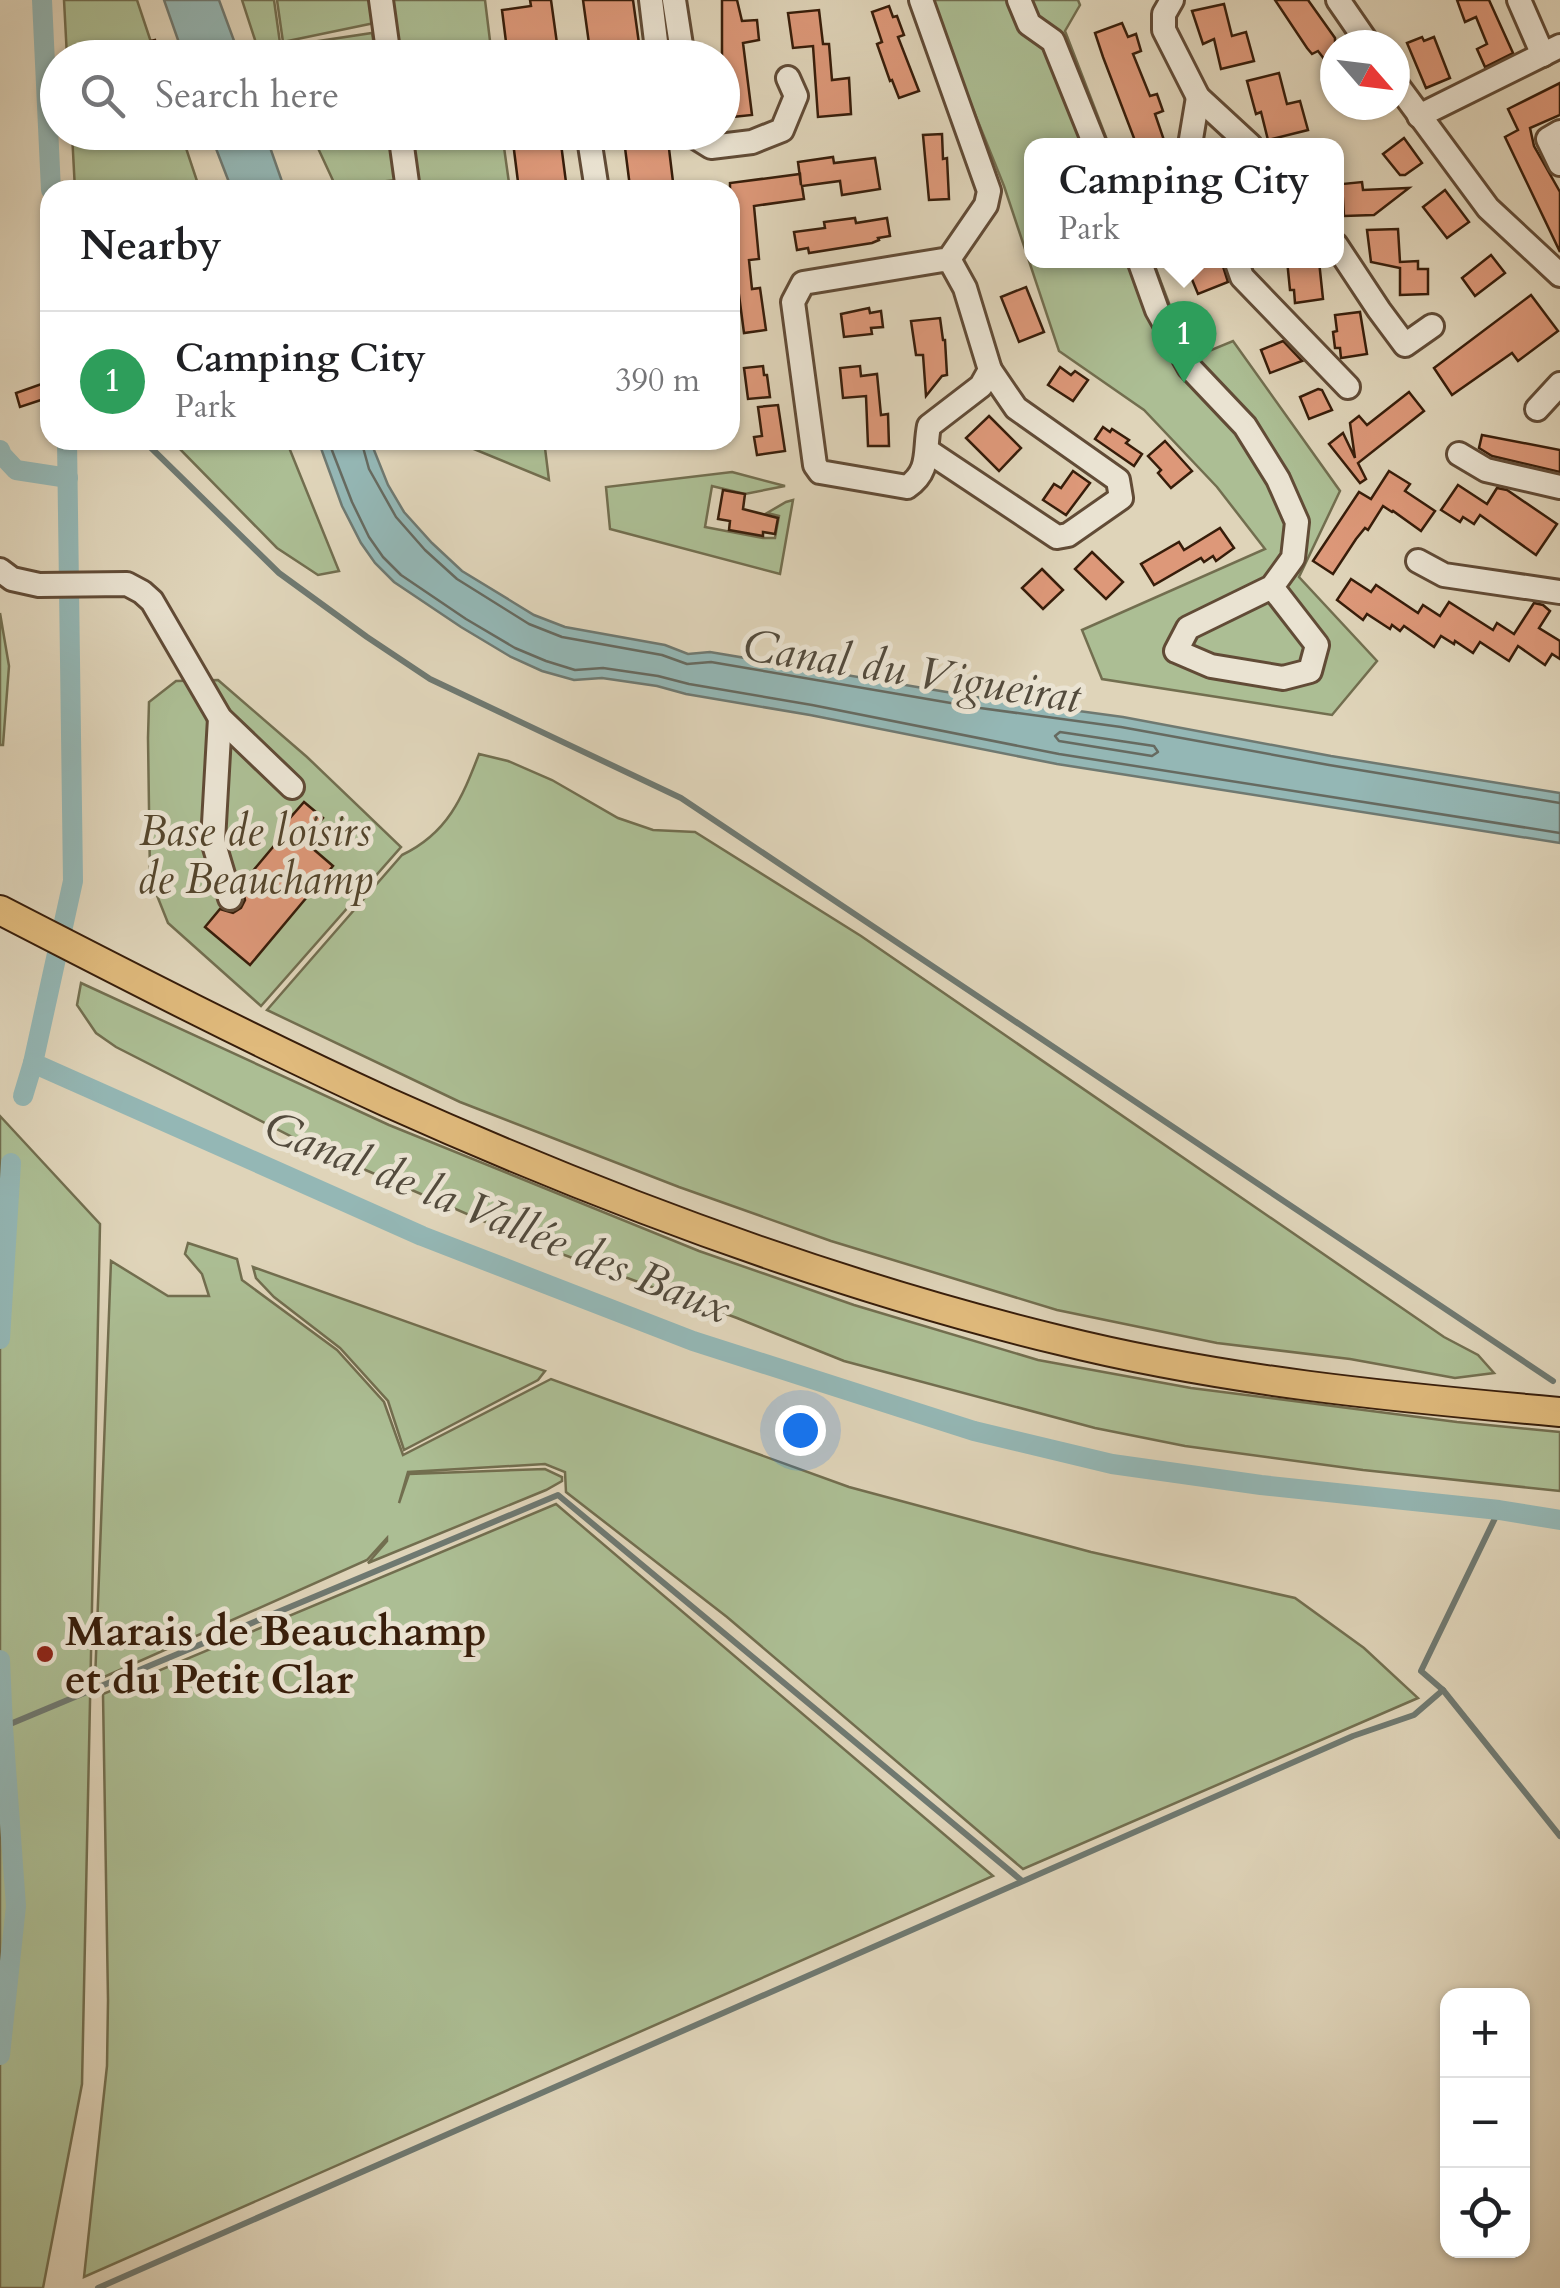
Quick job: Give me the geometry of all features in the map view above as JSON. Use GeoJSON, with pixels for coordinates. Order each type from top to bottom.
{"type":"FeatureCollection","features":[{"type":"Feature","properties":{"kind":"main road"},"geometry":{"type":"LineString","coordinates":[[0,910],[387,1102],[575,1181],[727,1239],[936,1308],[1061,1341],[1246,1377],[1560,1412]]}},
{"type":"Feature","properties":{"kind":"street"},"geometry":{"type":"LineString","coordinates":[[381,0],[387,40]]}},
{"type":"Feature","properties":{"kind":"street"},"geometry":{"type":"LineString","coordinates":[[651,0],[656,40]]}},
{"type":"Feature","properties":{"kind":"street"},"geometry":{"type":"LineString","coordinates":[[674,0],[680,40]]}},
{"type":"Feature","properties":{"kind":"street"},"geometry":{"type":"LineString","coordinates":[[921,0],[990,191],[986,205],[949,259],[803,284],[793,302],[815,465],[820,472],[907,488],[919,479],[928,451],[929,426],[981,386],[990,370]]}},
{"type":"Feature","properties":{"kind":"street"},"geometry":{"type":"LineString","coordinates":[[1020,0],[1030,24],[1054,41],[1092,138]]}},
{"type":"Feature","properties":{"kind":"street"},"geometry":{"type":"LineString","coordinates":[[1172,0],[1164,14],[1164,30],[1198,97],[1242,138]]}},
{"type":"Feature","properties":{"kind":"street"},"geometry":{"type":"LineString","coordinates":[[1338,0],[1359,30]]}},
{"type":"Feature","properties":{"kind":"street"},"geometry":{"type":"LineString","coordinates":[[1419,116],[1552,50],[1519,0]]}},
{"type":"Feature","properties":{"kind":"street"},"geometry":{"type":"LineString","coordinates":[[740,143],[782,130],[796,96],[788,78]]}},
{"type":"Feature","properties":{"kind":"street"},"geometry":{"type":"LineString","coordinates":[[1191,138],[1198,97]]}},
{"type":"Feature","properties":{"kind":"street"},"geometry":{"type":"LineString","coordinates":[[1410,103],[1488,208],[1560,276]]}},
{"type":"Feature","properties":{"kind":"street"},"geometry":{"type":"LineString","coordinates":[[1560,132],[1548,139],[1560,164]]}},
{"type":"Feature","properties":{"kind":"street"},"geometry":{"type":"LineString","coordinates":[[402,150],[407,180]]}},
{"type":"Feature","properties":{"kind":"street"},"geometry":{"type":"LineString","coordinates":[[591,150],[595,180]]}},
{"type":"Feature","properties":{"kind":"street"},"geometry":{"type":"LineString","coordinates":[[1344,256],[1405,345],[1432,326]]}},
{"type":"Feature","properties":{"kind":"street"},"geometry":{"type":"LineString","coordinates":[[928,451],[1057,537],[1068,535],[1121,498],[1118,480],[1016,408],[990,370],[965,288],[949,259]]}},
{"type":"Feature","properties":{"kind":"street"},"geometry":{"type":"LineString","coordinates":[[1141,268],[1157,310],[1189,367],[1245,426],[1278,479],[1297,522],[1293,558],[1272,587],[1188,628],[1176,651],[1211,666],[1283,678],[1310,670],[1316,645],[1272,587]]}},
{"type":"Feature","properties":{"kind":"street"},"geometry":{"type":"LineString","coordinates":[[1239,268],[1242,277],[1348,387]]}},
{"type":"Feature","properties":{"kind":"street"},"geometry":{"type":"LineString","coordinates":[[1538,409],[1560,384]]}},
{"type":"Feature","properties":{"kind":"street"},"geometry":{"type":"LineString","coordinates":[[1459,454],[1486,470],[1560,486]]}},
{"type":"Feature","properties":{"kind":"street"},"geometry":{"type":"LineString","coordinates":[[1418,560],[1444,575],[1560,592]]}},
{"type":"Feature","properties":{"kind":"street"},"geometry":{"type":"LineString","coordinates":[[0,570],[12,579],[39,585],[127,584],[142,592],[152,601],[220,718],[292,787]]}},
{"type":"Feature","properties":{"kind":"street"},"geometry":{"type":"LineString","coordinates":[[220,718],[213,841],[230,898]]}},
{"type":"Feature","properties":{"kind":"green space"},"geometry":{"type":"Polygon","coordinates":[[[64,0],[137,0],[150,40],[66,40],[64,0]]]}},
{"type":"Feature","properties":{"kind":"green space"},"geometry":{"type":"Polygon","coordinates":[[[242,0],[274,0],[280,40],[255,40],[242,0]]]}},
{"type":"Feature","properties":{"kind":"green space"},"geometry":{"type":"Polygon","coordinates":[[[277,0],[485,0],[490,40],[388,40],[384,21],[283,40],[277,0]]]}},
{"type":"Feature","properties":{"kind":"green space"},"geometry":{"type":"Polygon","coordinates":[[[929,0],[1078,0],[1080,5],[1065,31],[1106,138],[1024,138],[1024,246],[929,0]]]}},
{"type":"Feature","properties":{"kind":"green space"},"geometry":{"type":"Polygon","coordinates":[[[372,33],[373,40],[325,40],[372,33]]]}},
{"type":"Feature","properties":{"kind":"green space"},"geometry":{"type":"Polygon","coordinates":[[[73,150],[187,150],[197,180],[74,180],[73,150]]]}},
{"type":"Feature","properties":{"kind":"green space"},"geometry":{"type":"Polygon","coordinates":[[[319,150],[391,150],[396,180],[333,180],[319,150]]]}},
{"type":"Feature","properties":{"kind":"green space"},"geometry":{"type":"Polygon","coordinates":[[[409,150],[504,150],[509,180],[413,180],[409,150]]]}},
{"type":"Feature","properties":{"kind":"green space"},"geometry":{"type":"Polygon","coordinates":[[[1031,268],[1156,268],[1175,319],[1197,356],[1233,341],[1340,491],[1299,577],[1377,661],[1332,715],[1102,679],[1082,630],[1265,549],[1217,487],[1144,410],[1059,351],[1031,268]]]}},
{"type":"Feature","properties":{"kind":"green space"},"geometry":{"type":"Polygon","coordinates":[[[181,450],[290,450],[339,571],[318,575],[277,548],[181,450]]]}},
{"type":"Feature","properties":{"kind":"green space"},"geometry":{"type":"Polygon","coordinates":[[[476,450],[545,450],[549,480],[476,450]]]}},
{"type":"Feature","properties":{"kind":"green space"},"geometry":{"type":"Polygon","coordinates":[[[732,472],[785,486],[745,494],[712,486],[705,527],[775,538],[779,516],[767,513],[793,500],[780,574],[610,529],[606,487],[732,472]]]}},
{"type":"Feature","properties":{"kind":"green space"},"geometry":{"type":"Polygon","coordinates":[[[0,613],[9,666],[3,745],[0,745],[0,613]]]}},
{"type":"Feature","properties":{"kind":"green space","name":"Base de loisirs de Beauchamp"},"geometry":{"type":"Polygon","coordinates":[[[218,680],[307,757],[401,847],[261,1006],[168,923],[150,878],[149,702],[176,681],[218,680]]]}},
{"type":"Feature","properties":{"kind":"green space"},"geometry":{"type":"Polygon","coordinates":[[[479,754],[508,761],[552,780],[618,818],[653,830],[695,832],[861,936],[1444,1337],[1478,1355],[1494,1373],[1455,1378],[1350,1359],[1217,1343],[1057,1310],[831,1241],[679,1187],[460,1102],[267,1010],[402,855],[442,825],[459,799],[479,754]]]}},
{"type":"Feature","properties":{"kind":"green space"},"geometry":{"type":"Polygon","coordinates":[[[81,983],[389,1125],[699,1251],[854,1305],[1038,1360],[1191,1388],[1560,1432],[1560,1491],[1185,1446],[1095,1428],[844,1361],[548,1249],[308,1145],[116,1047],[96,1033],[77,1005],[81,983]]]}},
{"type":"Feature","properties":{"kind":"green space","name":"Marais de Beauchamp et du Petit Clar"},"geometry":{"type":"Polygon","coordinates":[[[0,1116],[100,1224],[82,2084],[43,2288],[0,2288],[0,1116]]]}},
{"type":"Feature","properties":{"kind":"green space"},"geometry":{"type":"Polygon","coordinates":[[[188,1243],[237,1259],[242,1280],[337,1350],[384,1402],[403,1455],[551,1379],[849,1487],[1091,1552],[1295,1598],[1364,1648],[1418,1698],[1023,1869],[727,1617],[566,1492],[565,1472],[545,1464],[408,1472],[399,1503],[409,1474],[545,1469],[562,1477],[562,1481],[368,1563],[387,1538],[367,1560],[95,1681],[111,1261],[168,1296],[209,1296],[202,1274],[185,1254],[188,1243]]]}},
{"type":"Feature","properties":{"kind":"green space"},"geometry":{"type":"Polygon","coordinates":[[[253,1267],[545,1371],[538,1380],[404,1450],[388,1401],[340,1348],[274,1297],[256,1278],[253,1267]]]}},
{"type":"Feature","properties":{"kind":"green space"},"geometry":{"type":"Polygon","coordinates":[[[556,1504],[993,1876],[84,2277],[107,2066],[103,1694],[556,1504]]]}},
{"type":"Feature","properties":{"kind":"water"},"geometry":{"type":"Polygon","coordinates":[[[164,0],[219,0],[234,40],[178,40],[164,0]]]}},
{"type":"Feature","properties":{"kind":"water"},"geometry":{"type":"Polygon","coordinates":[[[217,150],[271,150],[281,180],[228,180],[217,150]]]}},
{"type":"Feature","properties":{"kind":"water"},"geometry":{"type":"Polygon","coordinates":[[[322,450],[374,450],[404,512],[462,571],[534,615],[565,627],[665,645],[688,654],[710,652],[982,698],[1123,717],[1560,793],[1560,843],[1057,764],[657,686],[602,678],[574,680],[511,657],[394,582],[361,543],[342,506],[322,450]]]}},
{"type":"Feature","properties":{"kind":"building"},"geometry":{"type":"Polygon","coordinates":[[[530,0],[551,0],[557,40],[506,40],[502,10],[531,6],[530,0]]]}},
{"type":"Feature","properties":{"kind":"building"},"geometry":{"type":"Polygon","coordinates":[[[583,0],[633,0],[639,40],[589,40],[583,0]]]}},
{"type":"Feature","properties":{"kind":"building"},"geometry":{"type":"Polygon","coordinates":[[[722,0],[737,0],[742,21],[757,20],[759,40],[743,43],[752,115],[740,116],[740,40],[722,40],[722,0]]]}},
{"type":"Feature","properties":{"kind":"building"},"geometry":{"type":"Polygon","coordinates":[[[1275,0],[1308,0],[1329,30],[1320,30],[1320,54],[1312,54],[1275,0]]]}},
{"type":"Feature","properties":{"kind":"building"},"geometry":{"type":"Polygon","coordinates":[[[1457,0],[1489,0],[1513,53],[1485,67],[1477,49],[1487,44],[1476,17],[1465,22],[1457,0]]]}},
{"type":"Feature","properties":{"kind":"building"},"geometry":{"type":"Polygon","coordinates":[[[1224,4],[1232,36],[1246,32],[1254,61],[1221,69],[1214,39],[1203,44],[1192,11],[1224,4]]]}},
{"type":"Feature","properties":{"kind":"building"},"geometry":{"type":"Polygon","coordinates":[[[889,6],[904,35],[898,37],[919,91],[899,98],[877,44],[882,42],[872,12],[889,6]]]}},
{"type":"Feature","properties":{"kind":"building"},"geometry":{"type":"Polygon","coordinates":[[[819,10],[823,44],[829,44],[832,80],[849,78],[851,114],[818,117],[813,46],[793,48],[788,13],[819,10]]]}},
{"type":"Feature","properties":{"kind":"building"},"geometry":{"type":"Polygon","coordinates":[[[1122,23],[1128,37],[1136,34],[1141,51],[1133,54],[1150,96],[1157,94],[1163,111],[1155,114],[1163,138],[1134,138],[1095,33],[1122,23]]]}},
{"type":"Feature","properties":{"kind":"building"},"geometry":{"type":"Polygon","coordinates":[[[1434,37],[1450,78],[1426,88],[1410,42],[1434,37]]]}},
{"type":"Feature","properties":{"kind":"building"},"geometry":{"type":"Polygon","coordinates":[[[1279,73],[1287,104],[1300,101],[1308,130],[1268,138],[1247,81],[1279,73]]]}},
{"type":"Feature","properties":{"kind":"building"},"geometry":{"type":"Polygon","coordinates":[[[1560,83],[1560,115],[1530,128],[1534,146],[1560,192],[1560,252],[1505,137],[1518,130],[1508,109],[1560,83]]]}},
{"type":"Feature","properties":{"kind":"building"},"geometry":{"type":"Polygon","coordinates":[[[942,134],[949,199],[929,200],[923,135],[942,134]]]}},
{"type":"Feature","properties":{"kind":"building"},"geometry":{"type":"Polygon","coordinates":[[[1404,138],[1422,163],[1400,175],[1383,154],[1404,138]]]}},
{"type":"Feature","properties":{"kind":"building"},"geometry":{"type":"Polygon","coordinates":[[[514,150],[562,150],[566,180],[518,180],[514,150]]]}},
{"type":"Feature","properties":{"kind":"building"},"geometry":{"type":"Polygon","coordinates":[[[625,150],[669,150],[673,180],[629,180],[625,150]]]}},
{"type":"Feature","properties":{"kind":"building"},"geometry":{"type":"Polygon","coordinates":[[[833,157],[834,163],[875,158],[880,189],[842,195],[840,181],[802,186],[804,199],[754,206],[759,259],[749,260],[752,289],[760,288],[766,330],[744,333],[740,303],[740,182],[800,174],[798,162],[833,157]]]}},
{"type":"Feature","properties":{"kind":"building"},"geometry":{"type":"Polygon","coordinates":[[[1362,182],[1363,190],[1409,188],[1374,215],[1344,216],[1344,184],[1362,182]]]}},
{"type":"Feature","properties":{"kind":"building"},"geometry":{"type":"Polygon","coordinates":[[[1445,190],[1469,222],[1447,238],[1423,207],[1445,190]]]}},
{"type":"Feature","properties":{"kind":"building"},"geometry":{"type":"Polygon","coordinates":[[[855,218],[856,223],[887,218],[890,236],[872,243],[809,253],[808,248],[797,250],[794,232],[825,228],[824,222],[855,218]]]}},
{"type":"Feature","properties":{"kind":"building"},"geometry":{"type":"Polygon","coordinates":[[[1398,229],[1400,262],[1418,261],[1418,269],[1428,269],[1428,294],[1400,295],[1400,268],[1371,262],[1367,230],[1398,229]]]}},
{"type":"Feature","properties":{"kind":"building"},"geometry":{"type":"Polygon","coordinates":[[[1491,255],[1505,273],[1475,296],[1462,278],[1491,255]]]}},
{"type":"Feature","properties":{"kind":"building"},"geometry":{"type":"Polygon","coordinates":[[[1187,268],[1224,268],[1228,282],[1198,294],[1187,268]]]}},
{"type":"Feature","properties":{"kind":"building"},"geometry":{"type":"Polygon","coordinates":[[[1288,268],[1320,268],[1323,299],[1295,303],[1294,290],[1290,290],[1288,268]]]}},
{"type":"Feature","properties":{"kind":"building"},"geometry":{"type":"Polygon","coordinates":[[[1026,287],[1044,332],[1019,342],[1001,297],[1026,287]]]}},
{"type":"Feature","properties":{"kind":"building"},"geometry":{"type":"Polygon","coordinates":[[[1531,295],[1558,331],[1518,361],[1512,353],[1452,395],[1434,368],[1531,295]]]}},
{"type":"Feature","properties":{"kind":"building"},"geometry":{"type":"Polygon","coordinates":[[[869,308],[870,313],[881,311],[883,327],[871,328],[872,334],[844,337],[841,314],[869,308]]]}},
{"type":"Feature","properties":{"kind":"building"},"geometry":{"type":"Polygon","coordinates":[[[1360,312],[1367,354],[1341,358],[1340,348],[1335,348],[1335,315],[1360,312]]]}},
{"type":"Feature","properties":{"kind":"building"},"geometry":{"type":"Polygon","coordinates":[[[940,318],[947,375],[926,396],[923,355],[916,355],[911,321],[940,318]]]}},
{"type":"Feature","properties":{"kind":"building"},"geometry":{"type":"Polygon","coordinates":[[[1283,341],[1302,361],[1270,373],[1261,350],[1283,341]]]}},
{"type":"Feature","properties":{"kind":"building"},"geometry":{"type":"Polygon","coordinates":[[[763,366],[770,397],[748,399],[744,368],[763,366]]]}},
{"type":"Feature","properties":{"kind":"building"},"geometry":{"type":"Polygon","coordinates":[[[860,366],[861,376],[877,374],[881,415],[888,414],[889,446],[868,446],[866,396],[843,398],[840,368],[860,366]]]}},
{"type":"Feature","properties":{"kind":"building"},"geometry":{"type":"Polygon","coordinates":[[[1060,367],[1088,380],[1073,401],[1048,385],[1060,367]]]}},
{"type":"Feature","properties":{"kind":"building"},"geometry":{"type":"Polygon","coordinates":[[[40,385],[40,400],[20,407],[16,393],[40,385]]]}},
{"type":"Feature","properties":{"kind":"building"},"geometry":{"type":"Polygon","coordinates":[[[1318,389],[1332,410],[1309,419],[1300,397],[1318,389]]]}},
{"type":"Feature","properties":{"kind":"building"},"geometry":{"type":"Polygon","coordinates":[[[1409,392],[1424,411],[1358,463],[1366,479],[1360,483],[1329,444],[1343,433],[1355,458],[1350,423],[1359,416],[1367,425],[1409,392]]]}},
{"type":"Feature","properties":{"kind":"building"},"geometry":{"type":"Polygon","coordinates":[[[778,405],[785,451],[757,455],[754,437],[762,436],[758,407],[778,405]]]}},
{"type":"Feature","properties":{"kind":"building"},"geometry":{"type":"Polygon","coordinates":[[[989,416],[1021,448],[999,471],[966,438],[989,416]]]}},
{"type":"Feature","properties":{"kind":"building"},"geometry":{"type":"Polygon","coordinates":[[[1103,427],[1129,440],[1126,443],[1142,454],[1134,466],[1095,439],[1103,427]]]}},
{"type":"Feature","properties":{"kind":"building"},"geometry":{"type":"Polygon","coordinates":[[[1482,435],[1560,450],[1560,472],[1492,456],[1479,448],[1482,435]]]}},
{"type":"Feature","properties":{"kind":"building"},"geometry":{"type":"Polygon","coordinates":[[[1165,441],[1192,471],[1171,488],[1148,456],[1165,441]]]}},
{"type":"Feature","properties":{"kind":"building"},"geometry":{"type":"Polygon","coordinates":[[[1073,471],[1090,483],[1066,515],[1043,500],[1054,484],[1061,488],[1073,471]]]}},
{"type":"Feature","properties":{"kind":"building"},"geometry":{"type":"Polygon","coordinates":[[[1389,471],[1410,484],[1405,491],[1435,511],[1421,531],[1383,506],[1333,574],[1313,561],[1359,492],[1371,499],[1389,471]]]}},
{"type":"Feature","properties":{"kind":"building"},"geometry":{"type":"Polygon","coordinates":[[[1458,485],[1487,504],[1497,488],[1507,490],[1557,524],[1536,555],[1480,515],[1474,524],[1463,517],[1460,522],[1441,510],[1458,485]]]}},
{"type":"Feature","properties":{"kind":"building"},"geometry":{"type":"Polygon","coordinates":[[[723,490],[745,494],[743,509],[778,518],[775,534],[763,532],[763,536],[729,530],[730,521],[718,519],[723,490]]]}},
{"type":"Feature","properties":{"kind":"building"},"geometry":{"type":"Polygon","coordinates":[[[1220,528],[1234,548],[1216,561],[1213,556],[1204,562],[1201,558],[1154,585],[1141,564],[1179,542],[1184,550],[1220,528]]]}},
{"type":"Feature","properties":{"kind":"building"},"geometry":{"type":"Polygon","coordinates":[[[1092,552],[1123,582],[1106,599],[1075,569],[1092,552]]]}},
{"type":"Feature","properties":{"kind":"building"},"geometry":{"type":"Polygon","coordinates":[[[1042,569],[1063,590],[1043,609],[1022,588],[1042,569]]]}},
{"type":"Feature","properties":{"kind":"building"},"geometry":{"type":"Polygon","coordinates":[[[1351,579],[1371,592],[1376,585],[1418,613],[1423,605],[1440,616],[1449,602],[1493,630],[1497,623],[1514,634],[1534,603],[1543,605],[1550,611],[1539,628],[1560,641],[1560,659],[1552,654],[1545,665],[1518,646],[1509,661],[1480,642],[1473,653],[1441,636],[1434,647],[1404,626],[1400,631],[1392,625],[1390,629],[1367,614],[1363,620],[1337,600],[1351,579]]]}},
{"type":"Feature","properties":{"kind":"building"},"geometry":{"type":"Polygon","coordinates":[[[304,802],[323,818],[304,841],[333,866],[250,965],[205,927],[220,909],[233,913],[241,908],[245,900],[242,884],[288,829],[283,826],[304,802]]]}},
{"type":"Feature","properties":{"kind":"waterway","name":"Canal de la Vallée des Baux"},"geometry":{"type":"LineString","coordinates":[[42,0],[44,40]]}},
{"type":"Feature","properties":{"kind":"waterway","name":"Canal de la Vallée des Baux"},"geometry":{"type":"LineString","coordinates":[[49,150],[51,180]]}},
{"type":"Feature","properties":{"kind":"waterway"},"geometry":{"type":"LineString","coordinates":[[0,450],[16,470],[68,478]]}},
{"type":"Feature","properties":{"kind":"waterway","name":"Canal de la Vallée des Baux"},"geometry":{"type":"LineString","coordinates":[[67,450],[73,881],[33,1063],[422,1236],[693,1341],[974,1431],[1112,1464],[1560,1520]]}},
{"type":"Feature","properties":{"kind":"waterway"},"geometry":{"type":"LineString","coordinates":[[153,450],[279,573],[430,679],[681,798],[1553,1381]]}},
{"type":"Feature","properties":{"kind":"waterway"},"geometry":{"type":"LineString","coordinates":[[23,1096],[33,1063]]}},
{"type":"Feature","properties":{"kind":"waterway"},"geometry":{"type":"LineString","coordinates":[[0,1339],[11,1163]]}},
{"type":"Feature","properties":{"kind":"waterway"},"geometry":{"type":"LineString","coordinates":[[3,1727],[558,1495],[1021,1880]]}},
{"type":"Feature","properties":{"kind":"waterway"},"geometry":{"type":"LineString","coordinates":[[1499,1510],[1421,1671],[1443,1690],[1560,1836]]}},
{"type":"Feature","properties":{"kind":"waterway"},"geometry":{"type":"LineString","coordinates":[[0,1660],[16,1906],[0,2055]]}},
{"type":"Feature","properties":{"kind":"waterway"},"geometry":{"type":"LineString","coordinates":[[98,2288],[1353,1736],[1414,1715],[1443,1690]]}},
{"type":"Feature","properties":{"kind":"place","name":"Camping City"},"geometry":{"type":"Point","coordinates":[1184,383]}},
{"type":"Feature","properties":{"kind":"place","name":"Marais de Beauchamp et du Petit Clar"},"geometry":{"type":"Point","coordinates":[45,1654]}},
{"type":"Feature","properties":{"kind":"water label","name":"Canal du Vigueirat"},"geometry":{"type":"Point","coordinates":[912,670]}}]}
